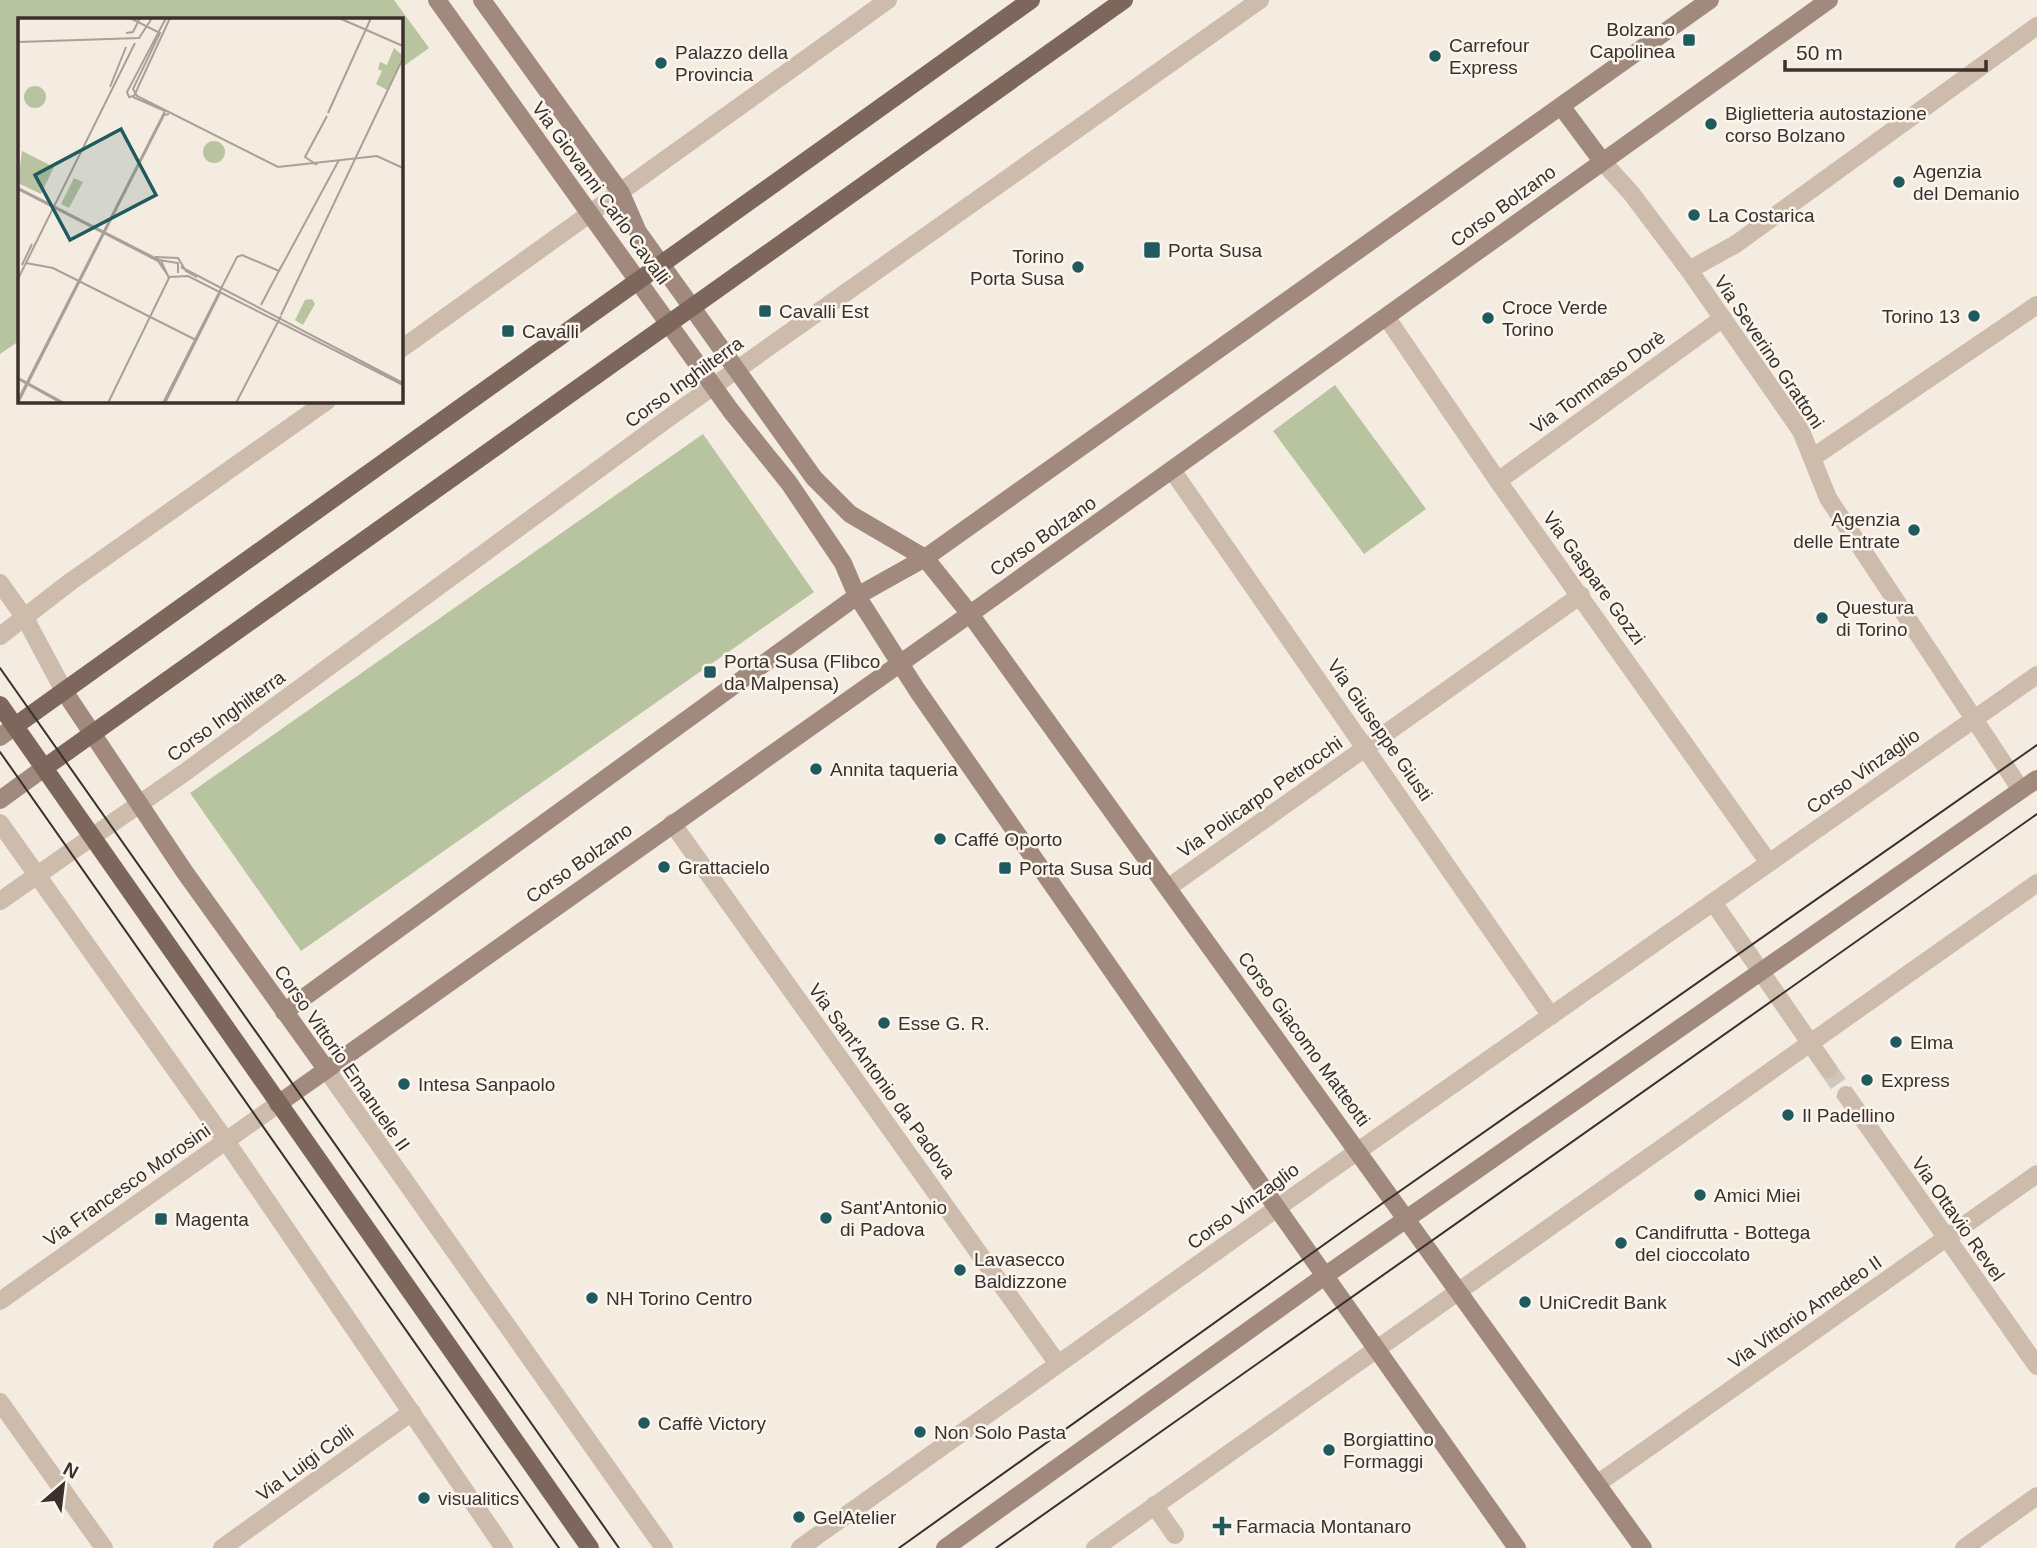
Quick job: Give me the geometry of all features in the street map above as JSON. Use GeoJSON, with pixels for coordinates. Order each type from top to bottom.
{"type":"FeatureCollection","features":[{"type":"Feature","properties":{"kind":"main road"},"geometry":{"type":"LineString","coordinates":[[7,732],[1031,0]]}},
{"type":"Feature","properties":{"kind":"main road"},"geometry":{"type":"LineString","coordinates":[[44,768],[1124,0]]}},
{"type":"Feature","properties":{"kind":"main road"},"geometry":{"type":"LineString","coordinates":[[0,705],[7,732],[44,768],[590,1548]]}},
{"type":"Feature","properties":{"kind":"street","name":"Via Giovanni Carlo Cavalli"},"geometry":{"type":"LineString","coordinates":[[437,0],[731,411],[789,484],[833,547],[857,596]]}},
{"type":"Feature","properties":{"kind":"street","name":"Via Giovanni Carlo Cavalli"},"geometry":{"type":"LineString","coordinates":[[482,0],[621,193],[638,232],[809,472],[835,502],[881,535],[925,558]]}},
{"type":"Feature","properties":{"kind":"street"},"geometry":{"type":"LineString","coordinates":[[402,348],[888,0]]}},
{"type":"Feature","properties":{"kind":"street","name":"Corso Inghilterra"},"geometry":{"type":"LineString","coordinates":[[0,901],[139,805],[737,370],[1260,0]]}},
{"type":"Feature","properties":{"kind":"street"},"geometry":{"type":"LineString","coordinates":[[284,1012],[857,596],[925,558],[1710,0]]}},
{"type":"Feature","properties":{"kind":"street","name":"Corso Bolzano"},"geometry":{"type":"LineString","coordinates":[[278,1104],[1387,318],[1602,160],[1829,0]]}},
{"type":"Feature","properties":{"kind":"street"},"geometry":{"type":"LineString","coordinates":[[1689,270],[1730,248],[2037,26]]}},
{"type":"Feature","properties":{"kind":"street"},"geometry":{"type":"LineString","coordinates":[[1561,106],[1602,160]]}},
{"type":"Feature","properties":{"kind":"street","name":"Via Severino Grattoni"},"geometry":{"type":"LineString","coordinates":[[1602,160],[1689,270],[1801,431],[1828,498],[2021,790]]}},
{"type":"Feature","properties":{"kind":"street"},"geometry":{"type":"LineString","coordinates":[[1812,458],[2037,305]]}},
{"type":"Feature","properties":{"kind":"street","name":"Via Gaspare Gozzi"},"geometry":{"type":"LineString","coordinates":[[1387,318],[1498,481],[1769,863]]}},
{"type":"Feature","properties":{"kind":"street","name":"Via Tommaso Dorè"},"geometry":{"type":"LineString","coordinates":[[1498,481],[1723,318]]}},
{"type":"Feature","properties":{"kind":"street"},"geometry":{"type":"LineString","coordinates":[[0,636],[70,582],[326,402]]}},
{"type":"Feature","properties":{"kind":"street","name":"Via Giuseppe Giusti"},"geometry":{"type":"LineString","coordinates":[[1172,470],[1551,1016]]}},
{"type":"Feature","properties":{"kind":"street","name":"Corso Giacomo Matteotti"},"geometry":{"type":"LineString","coordinates":[[925,558],[970,614],[1169,887],[1643,1548]]}},
{"type":"Feature","properties":{"kind":"street","name":"Corso Vittorio Emanuele II"},"geometry":{"type":"LineString","coordinates":[[0,583],[25,618],[64,691],[139,805],[664,1548]]}},
{"type":"Feature","properties":{"kind":"street","name":"Via Policarpo Petrocchi"},"geometry":{"type":"LineString","coordinates":[[1169,887],[1581,595]]}},
{"type":"Feature","properties":{"kind":"street"},"geometry":{"type":"LineString","coordinates":[[857,596],[900,664],[1277,1208],[1517,1548]]}},
{"type":"Feature","properties":{"kind":"street","name":"Corso Vinzaglio"},"geometry":{"type":"LineString","coordinates":[[800,1548],[1277,1208],[2037,675]]}},
{"type":"Feature","properties":{"kind":"street"},"geometry":{"type":"LineString","coordinates":[[0,800],[44,768]]}},
{"type":"Feature","properties":{"kind":"street"},"geometry":{"type":"LineString","coordinates":[[945,1548],[1326,1275],[2037,779]]}},
{"type":"Feature","properties":{"kind":"street"},"geometry":{"type":"LineString","coordinates":[[0,823],[226,1141],[504,1548]]}},
{"type":"Feature","properties":{"kind":"street","name":"Via Sant'Antonio da Padova"},"geometry":{"type":"LineString","coordinates":[[672,823],[1058,1364]]}},
{"type":"Feature","properties":{"kind":"street"},"geometry":{"type":"LineString","coordinates":[[1095,1548],[2037,883]]}},
{"type":"Feature","properties":{"kind":"street"},"geometry":{"type":"LineString","coordinates":[[1713,902],[1828,1069]]}},
{"type":"Feature","properties":{"kind":"street","name":"Via Ottavio Revel"},"geometry":{"type":"LineString","coordinates":[[1846,1095],[2037,1366]]}},
{"type":"Feature","properties":{"kind":"street","name":"Via Francesco Morosini"},"geometry":{"type":"LineString","coordinates":[[0,1301],[278,1104]]}},
{"type":"Feature","properties":{"kind":"street","name":"Via Vittorio Amedeo II"},"geometry":{"type":"LineString","coordinates":[[1597,1484],[2037,1174]]}},
{"type":"Feature","properties":{"kind":"street"},"geometry":{"type":"LineString","coordinates":[[0,1402],[104,1548]]}},
{"type":"Feature","properties":{"kind":"street","name":"Via Luigi Colli"},"geometry":{"type":"LineString","coordinates":[[222,1548],[412,1412]]}},
{"type":"Feature","properties":{"kind":"street"},"geometry":{"type":"LineString","coordinates":[[1964,1548],[2037,1496]]}},
{"type":"Feature","properties":{"kind":"street"},"geometry":{"type":"LineString","coordinates":[[1154,1505],[1175,1535]]}},
{"type":"Feature","properties":{"kind":"green space"},"geometry":{"type":"Polygon","coordinates":[[[0,0],[394,0],[429,48],[402,67],[402,18],[18,18],[18,342],[0,354],[0,0]]]}},
{"type":"Feature","properties":{"kind":"green space"},"geometry":{"type":"Polygon","coordinates":[[[1335,385],[1426,509],[1364,554],[1273,431],[1335,385]]]}},
{"type":"Feature","properties":{"kind":"green space"},"geometry":{"type":"Polygon","coordinates":[[[703,434],[814,592],[301,951],[190,793],[703,434]]]}},
{"type":"Feature","properties":{"kind":"tunnel"},"geometry":{"type":"LineString","coordinates":[[1828,1069],[1846,1095]]}},
{"type":"Feature","properties":{"kind":"tram line"},"geometry":{"type":"LineString","coordinates":[[0,668],[619,1548]]}},
{"type":"Feature","properties":{"kind":"tram line"},"geometry":{"type":"LineString","coordinates":[[899,1548],[1350,1226],[2037,745]]}},
{"type":"Feature","properties":{"kind":"tram line"},"geometry":{"type":"LineString","coordinates":[[0,752],[559,1548]]}},
{"type":"Feature","properties":{"kind":"tram line"},"geometry":{"type":"LineString","coordinates":[[996,1548],[2037,814]]}},
{"type":"Feature","properties":{"kind":"place","name":"Bolzano Capolinea"},"geometry":{"type":"Point","coordinates":[1689,40]}},
{"type":"Feature","properties":{"kind":"place","name":"Carrefour Express"},"geometry":{"type":"Point","coordinates":[1435,56]}},
{"type":"Feature","properties":{"kind":"place","name":"Palazzo della Provincia"},"geometry":{"type":"Point","coordinates":[661,63]}},
{"type":"Feature","properties":{"kind":"place","name":"Biglietteria autostazione corso Bolzano"},"geometry":{"type":"Point","coordinates":[1711,124]}},
{"type":"Feature","properties":{"kind":"place","name":"Agenzia del Demanio"},"geometry":{"type":"Point","coordinates":[1899,182]}},
{"type":"Feature","properties":{"kind":"place","name":"La Costarica"},"geometry":{"type":"Point","coordinates":[1694,215]}},
{"type":"Feature","properties":{"kind":"place","name":"Porta Susa"},"geometry":{"type":"Point","coordinates":[1152,250]}},
{"type":"Feature","properties":{"kind":"place","name":"Torino Porta Susa"},"geometry":{"type":"Point","coordinates":[1078,267]}},
{"type":"Feature","properties":{"kind":"place","name":"Cavalli Est"},"geometry":{"type":"Point","coordinates":[765,311]}},
{"type":"Feature","properties":{"kind":"place","name":"Torino 13"},"geometry":{"type":"Point","coordinates":[1974,316]}},
{"type":"Feature","properties":{"kind":"place","name":"Croce Verde Torino"},"geometry":{"type":"Point","coordinates":[1488,318]}},
{"type":"Feature","properties":{"kind":"place","name":"Cavalli"},"geometry":{"type":"Point","coordinates":[508,331]}},
{"type":"Feature","properties":{"kind":"place","name":"Agenzia delle Entrate"},"geometry":{"type":"Point","coordinates":[1914,530]}},
{"type":"Feature","properties":{"kind":"place","name":"Questura di Torino"},"geometry":{"type":"Point","coordinates":[1822,618]}},
{"type":"Feature","properties":{"kind":"place","name":"Porta Susa (Flibco da Malpensa)"},"geometry":{"type":"Point","coordinates":[710,672]}},
{"type":"Feature","properties":{"kind":"place","name":"Annita taqueria"},"geometry":{"type":"Point","coordinates":[816,769]}},
{"type":"Feature","properties":{"kind":"place","name":"Caffé Oporto"},"geometry":{"type":"Point","coordinates":[940,839]}},
{"type":"Feature","properties":{"kind":"place","name":"Grattacielo"},"geometry":{"type":"Point","coordinates":[664,867]}},
{"type":"Feature","properties":{"kind":"place","name":"Porta Susa Sud"},"geometry":{"type":"Point","coordinates":[1005,868]}},
{"type":"Feature","properties":{"kind":"place","name":"Esse G. R."},"geometry":{"type":"Point","coordinates":[884,1023]}},
{"type":"Feature","properties":{"kind":"place","name":"Elma"},"geometry":{"type":"Point","coordinates":[1896,1042]}},
{"type":"Feature","properties":{"kind":"place","name":"Express"},"geometry":{"type":"Point","coordinates":[1867,1080]}},
{"type":"Feature","properties":{"kind":"place","name":"Intesa Sanpaolo"},"geometry":{"type":"Point","coordinates":[404,1084]}},
{"type":"Feature","properties":{"kind":"place","name":"Il Padellino"},"geometry":{"type":"Point","coordinates":[1788,1115]}},
{"type":"Feature","properties":{"kind":"place","name":"Amici Miei"},"geometry":{"type":"Point","coordinates":[1700,1195]}},
{"type":"Feature","properties":{"kind":"place","name":"Sant'Antonio di Padova"},"geometry":{"type":"Point","coordinates":[826,1218]}},
{"type":"Feature","properties":{"kind":"place","name":"Magenta"},"geometry":{"type":"Point","coordinates":[161,1219]}},
{"type":"Feature","properties":{"kind":"place","name":"Candifrutta - Bottega del cioccolato"},"geometry":{"type":"Point","coordinates":[1621,1243]}},
{"type":"Feature","properties":{"kind":"place","name":"Lavasecco Baldizzone"},"geometry":{"type":"Point","coordinates":[960,1270]}},
{"type":"Feature","properties":{"kind":"place","name":"NH Torino Centro"},"geometry":{"type":"Point","coordinates":[592,1298]}},
{"type":"Feature","properties":{"kind":"place","name":"UniCredit Bank"},"geometry":{"type":"Point","coordinates":[1525,1302]}},
{"type":"Feature","properties":{"kind":"place","name":"Caffè Victory"},"geometry":{"type":"Point","coordinates":[644,1423]}},
{"type":"Feature","properties":{"kind":"place","name":"Non Solo Pasta"},"geometry":{"type":"Point","coordinates":[920,1432]}},
{"type":"Feature","properties":{"kind":"place","name":"Borgiattino Formaggi"},"geometry":{"type":"Point","coordinates":[1329,1450]}},
{"type":"Feature","properties":{"kind":"place","name":"visualitics"},"geometry":{"type":"Point","coordinates":[424,1498]}},
{"type":"Feature","properties":{"kind":"place","name":"GelAtelier"},"geometry":{"type":"Point","coordinates":[799,1517]}},
{"type":"Feature","properties":{"kind":"place","name":"Farmacia Montanaro"},"geometry":{"type":"Point","coordinates":[1222,1526]}}]}
